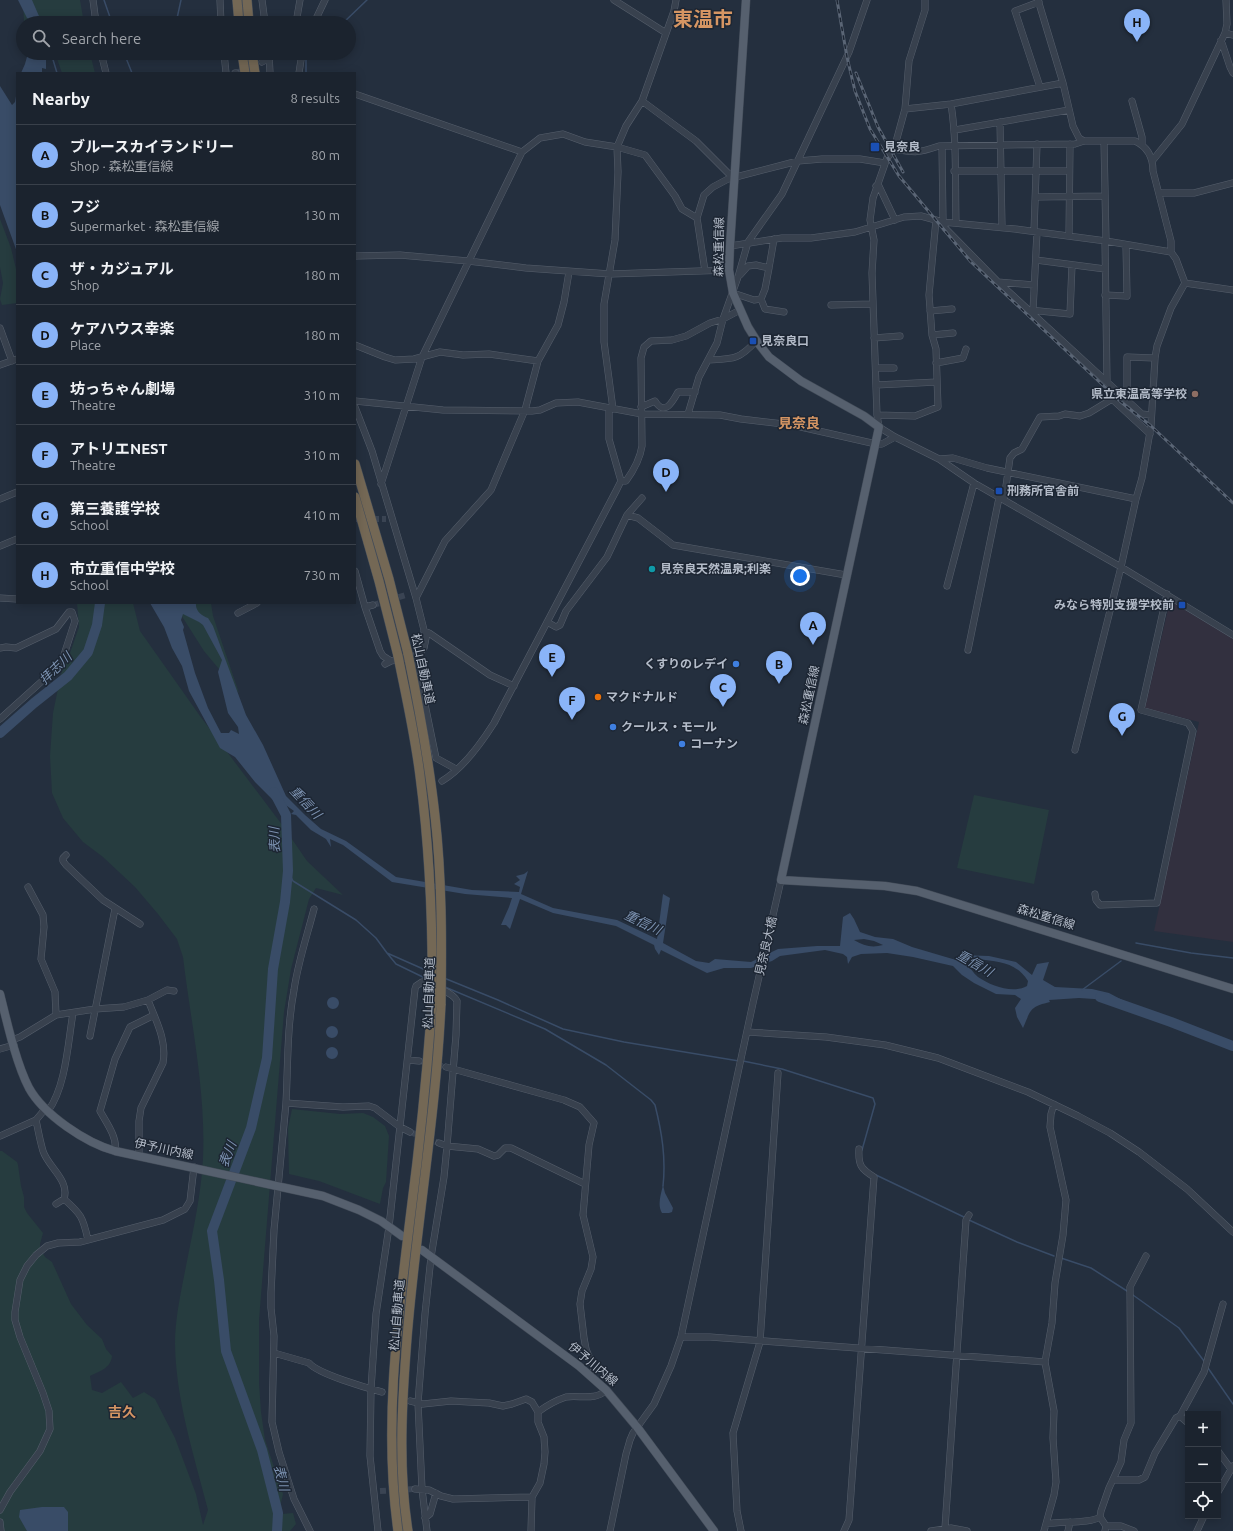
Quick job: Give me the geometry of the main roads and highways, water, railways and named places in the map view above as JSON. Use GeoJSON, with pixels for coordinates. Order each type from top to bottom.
{"type":"FeatureCollection","features":[{"type":"Feature","properties":{"kind":"highway"},"geometry":{"type":"LineString","coordinates":[[237,0],[238,16]]}},
{"type":"Feature","properties":{"kind":"highway"},"geometry":{"type":"LineString","coordinates":[[247,0],[248,16]]}},
{"type":"Feature","properties":{"kind":"highway"},"geometry":{"type":"LineString","coordinates":[[243,60],[245,72]]}},
{"type":"Feature","properties":{"kind":"highway"},"geometry":{"type":"LineString","coordinates":[[253,60],[255,72]]}},
{"type":"Feature","properties":{"kind":"highway","name":"松山自動車道"},"geometry":{"type":"LineString","coordinates":[[356,467],[411,655],[435,816],[440,867],[442,923],[441,1004],[434,1096],[409,1310],[404,1380],[402,1442],[408,1531]]}},
{"type":"Feature","properties":{"kind":"highway","name":"松山自動車道"},"geometry":{"type":"LineString","coordinates":[[356,501],[379,581],[395,659],[414,737],[425,817],[432,924],[432,1004],[425,1095],[399,1309],[394,1379],[392,1435],[398,1531]]}},
{"type":"Feature","properties":{"kind":"main road","name":"森松重信線"},"geometry":{"type":"LineString","coordinates":[[746,0],[730,246],[729,270],[733,293],[748,327],[756,341],[769,357],[801,381],[879,426],[846,575],[835,634],[780,880],[885,886],[917,891],[1233,989]]}},
{"type":"Feature","properties":{"kind":"main road","name":"伊予川内線"},"geometry":{"type":"LineString","coordinates":[[0,994],[13,1042],[27,1083],[33,1094],[47,1109],[76,1132],[93,1142],[115,1150],[309,1192],[335,1200],[358,1210],[402,1236]]}},
{"type":"Feature","properties":{"kind":"main road","name":"伊予川内線"},"geometry":{"type":"LineString","coordinates":[[422,1250],[591,1376],[606,1390],[637,1427],[714,1531]]}},
{"type":"Feature","properties":{"kind":"water"},"geometry":{"type":"Polygon","coordinates":[[[18,0],[32,0],[39,16],[26,16],[18,0]]]}},
{"type":"Feature","properties":{"kind":"water"},"geometry":{"type":"Polygon","coordinates":[[[26,60],[46,60],[46,69],[42,68],[42,72],[21,72],[26,60]]]}},
{"type":"Feature","properties":{"kind":"water"},"geometry":{"type":"Polygon","coordinates":[[[0,86],[12,105],[15,102],[16,96],[16,249],[0,205],[0,86]]]}},
{"type":"Feature","properties":{"kind":"water"},"geometry":{"type":"Polygon","coordinates":[[[151,604],[196,604],[198,611],[208,618],[213,626],[246,715],[263,745],[286,796],[321,829],[346,841],[396,877],[472,890],[519,892],[520,887],[514,884],[520,880],[516,876],[524,874],[528,871],[521,894],[553,908],[617,920],[657,939],[663,894],[670,898],[663,943],[696,961],[709,963],[715,959],[751,962],[778,949],[840,946],[843,917],[850,913],[860,932],[875,937],[893,939],[912,947],[956,960],[960,955],[989,956],[1016,962],[1032,975],[1037,964],[1049,962],[1043,980],[1055,987],[1092,989],[1109,993],[1124,1001],[1079,998],[1049,1000],[1050,1002],[1038,1006],[1032,1010],[1023,1028],[1017,1017],[1015,1008],[1021,999],[1015,995],[996,994],[974,983],[962,975],[953,966],[913,957],[887,953],[861,954],[852,957],[848,964],[847,957],[843,954],[825,950],[780,956],[772,961],[751,968],[724,968],[707,973],[661,950],[659,955],[654,945],[616,926],[553,913],[520,899],[510,929],[506,925],[501,925],[512,898],[465,894],[392,882],[343,845],[330,839],[331,847],[326,839],[311,830],[296,815],[291,814],[294,811],[287,806],[275,802],[255,782],[235,757],[220,748],[189,691],[182,666],[172,648],[164,627],[151,604]],[[183,614],[181,620],[195,673],[208,708],[221,733],[229,733],[231,730],[239,734],[238,727],[228,713],[218,672],[222,660],[203,625],[183,614]],[[864,939],[854,940],[868,946],[883,945],[874,941],[864,939]],[[978,959],[966,962],[978,977],[1002,988],[1015,989],[1027,986],[1028,981],[1012,966],[978,959]]]}},
{"type":"Feature","properties":{"kind":"water"},"geometry":{"type":"Polygon","coordinates":[[[333,997],[337,999],[339,1003],[337,1007],[333,1009],[329,1007],[327,1003],[329,999],[333,997]]]}},
{"type":"Feature","properties":{"kind":"water"},"geometry":{"type":"Polygon","coordinates":[[[332,1026],[336,1028],[338,1032],[336,1036],[332,1038],[328,1036],[326,1032],[328,1028],[332,1026]]]}},
{"type":"Feature","properties":{"kind":"water"},"geometry":{"type":"Polygon","coordinates":[[[332,1047],[336,1049],[338,1053],[336,1057],[332,1059],[328,1057],[326,1053],[328,1049],[332,1047]]]}},
{"type":"Feature","properties":{"kind":"water"},"geometry":{"type":"Polygon","coordinates":[[[663,1185],[665,1193],[673,1208],[672,1212],[669,1213],[662,1213],[660,1207],[663,1185]]]}},
{"type":"Feature","properties":{"kind":"water"},"geometry":{"type":"Polygon","coordinates":[[[42,1507],[64,1507],[68,1512],[68,1531],[27,1531],[19,1517],[20,1510],[42,1507]]]}},
{"type":"Feature","properties":{"kind":"waterway"},"geometry":{"type":"LineString","coordinates":[[104,0],[110,16]]}},
{"type":"Feature","properties":{"kind":"waterway"},"geometry":{"type":"LineString","coordinates":[[178,16],[181,0]]}},
{"type":"Feature","properties":{"kind":"waterway"},"geometry":{"type":"LineString","coordinates":[[350,16],[367,0]]}},
{"type":"Feature","properties":{"kind":"waterway"},"geometry":{"type":"LineString","coordinates":[[53,60],[57,72]]}},
{"type":"Feature","properties":{"kind":"waterway"},"geometry":{"type":"LineString","coordinates":[[127,60],[132,72]]}},
{"type":"Feature","properties":{"kind":"waterway"},"geometry":{"type":"LineString","coordinates":[[306,60],[306,72]]}},
{"type":"Feature","properties":{"kind":"waterway","name":"拝志川"},"geometry":{"type":"LineString","coordinates":[[0,733],[68,676],[88,652],[97,625],[100,604]]}},
{"type":"Feature","properties":{"kind":"waterway","name":"表川"},"geometry":{"type":"LineString","coordinates":[[274,792],[286,815],[288,871],[285,902],[273,969],[267,1058],[251,1128],[212,1231],[219,1280],[226,1351],[262,1450],[278,1513],[277,1531]]}},
{"type":"Feature","properties":{"kind":"waterway"},"geometry":{"type":"LineString","coordinates":[[288,871],[293,881],[356,920],[376,938],[387,953],[430,972]]}},
{"type":"Feature","properties":{"kind":"waterway"},"geometry":{"type":"LineString","coordinates":[[1136,943],[1191,953],[1233,958]]}},
{"type":"Feature","properties":{"kind":"waterway"},"geometry":{"type":"LineString","coordinates":[[387,953],[396,964],[429,980]]}},
{"type":"Feature","properties":{"kind":"waterway"},"geometry":{"type":"LineString","coordinates":[[1082,990],[1121,961]]}},
{"type":"Feature","properties":{"kind":"waterway"},"geometry":{"type":"LineString","coordinates":[[444,978],[563,1029],[624,1042],[739,1061]]}},
{"type":"Feature","properties":{"kind":"waterway"},"geometry":{"type":"LineString","coordinates":[[445,987],[545,1029],[606,1065],[651,1100],[655,1105],[660,1126],[664,1155],[663,1186]]}},
{"type":"Feature","properties":{"kind":"waterway","name":"重信川"},"geometry":{"type":"LineString","coordinates":[[1100,997],[1233,1046]]}},
{"type":"Feature","properties":{"kind":"waterway"},"geometry":{"type":"LineString","coordinates":[[743,1061],[782,1069],[873,1098],[875,1104],[862,1150]]}},
{"type":"Feature","properties":{"kind":"waterway"},"geometry":{"type":"LineString","coordinates":[[876,1175],[966,1218]]}},
{"type":"Feature","properties":{"kind":"waterway"},"geometry":{"type":"LineString","coordinates":[[969,1220],[1017,1242],[1054,1256]]}},
{"type":"Feature","properties":{"kind":"waterway"},"geometry":{"type":"LineString","coordinates":[[1061,1258],[1091,1268],[1127,1291]]}},
{"type":"Feature","properties":{"kind":"waterway"},"geometry":{"type":"LineString","coordinates":[[1133,1295],[1179,1328],[1204,1361]]}},
{"type":"Feature","properties":{"kind":"waterway"},"geometry":{"type":"LineString","coordinates":[[1208,1368],[1233,1404]]}},
{"type":"Feature","properties":{"kind":"tunnel"},"geometry":{"type":"LineString","coordinates":[[238,72],[262,62]]}},
{"type":"Feature","properties":{"kind":"tunnel"},"geometry":{"type":"LineString","coordinates":[[356,519],[386,519]]}},
{"type":"Feature","properties":{"kind":"tunnel"},"geometry":{"type":"LineString","coordinates":[[373,605],[406,595]]}},
{"type":"Feature","properties":{"kind":"tunnel"},"geometry":{"type":"LineString","coordinates":[[419,1061],[446,1067]]}},
{"type":"Feature","properties":{"kind":"tunnel"},"geometry":{"type":"LineString","coordinates":[[410,1132],[439,1143]]}},
{"type":"Feature","properties":{"kind":"tunnel"},"geometry":{"type":"LineString","coordinates":[[380,1491],[415,1489]]}},
{"type":"Feature","properties":{"kind":"railway"},"geometry":{"type":"LineString","coordinates":[[837,0],[847,57],[855,91],[870,129],[899,176],[971,262],[1121,402],[1151,426],[1233,503]]}},
{"type":"Feature","properties":{"kind":"railway"},"geometry":{"type":"LineString","coordinates":[[856,73],[878,127],[903,172]]}},
{"type":"Feature","properties":{"kind":"place","name":"市立重信中学校"},"geometry":{"type":"Point","coordinates":[1137,42]}},
{"type":"Feature","properties":{"kind":"place","name":"見奈良"},"geometry":{"type":"Point","coordinates":[875,147]}},
{"type":"Feature","properties":{"kind":"place","name":"見奈良口"},"geometry":{"type":"Point","coordinates":[753,341]}},
{"type":"Feature","properties":{"kind":"place","name":"県立東温高等学校"},"geometry":{"type":"Point","coordinates":[1195,394]}},
{"type":"Feature","properties":{"kind":"place","name":"刑務所官舎前"},"geometry":{"type":"Point","coordinates":[999,491]}},
{"type":"Feature","properties":{"kind":"place","name":"ケアハウス幸楽"},"geometry":{"type":"Point","coordinates":[666,492]}},
{"type":"Feature","properties":{"kind":"place","name":"見奈良天然温泉;利楽"},"geometry":{"type":"Point","coordinates":[652,569]}},
{"type":"Feature","properties":{"kind":"place","name":"みなら特別支援学校前"},"geometry":{"type":"Point","coordinates":[1182,605]}},
{"type":"Feature","properties":{"kind":"place","name":"ブルースカイランドリー"},"geometry":{"type":"Point","coordinates":[813,645]}},
{"type":"Feature","properties":{"kind":"place","name":"くすりのレデイ"},"geometry":{"type":"Point","coordinates":[736,664]}},
{"type":"Feature","properties":{"kind":"place","name":"坊っちゃん劇場"},"geometry":{"type":"Point","coordinates":[552,677]}},
{"type":"Feature","properties":{"kind":"place","name":"フジ"},"geometry":{"type":"Point","coordinates":[779,684]}},
{"type":"Feature","properties":{"kind":"place","name":"マクドナルド"},"geometry":{"type":"Point","coordinates":[598,697]}},
{"type":"Feature","properties":{"kind":"place","name":"ザ・カジュアル"},"geometry":{"type":"Point","coordinates":[723,707]}},
{"type":"Feature","properties":{"kind":"place","name":"アトリエNEST"},"geometry":{"type":"Point","coordinates":[572,720]}},
{"type":"Feature","properties":{"kind":"place","name":"クールス・モール"},"geometry":{"type":"Point","coordinates":[613,727]}},
{"type":"Feature","properties":{"kind":"place","name":"第三養護学校"},"geometry":{"type":"Point","coordinates":[1122,736]}},
{"type":"Feature","properties":{"kind":"place","name":"コーナン"},"geometry":{"type":"Point","coordinates":[682,744]}},
{"type":"Feature","properties":{"kind":"district","name":"東温市"},"geometry":{"type":"Point","coordinates":[703,19]}},
{"type":"Feature","properties":{"kind":"district","name":"見奈良"},"geometry":{"type":"Point","coordinates":[799,423]}},
{"type":"Feature","properties":{"kind":"district","name":"吉久"},"geometry":{"type":"Point","coordinates":[122,1412]}}]}
